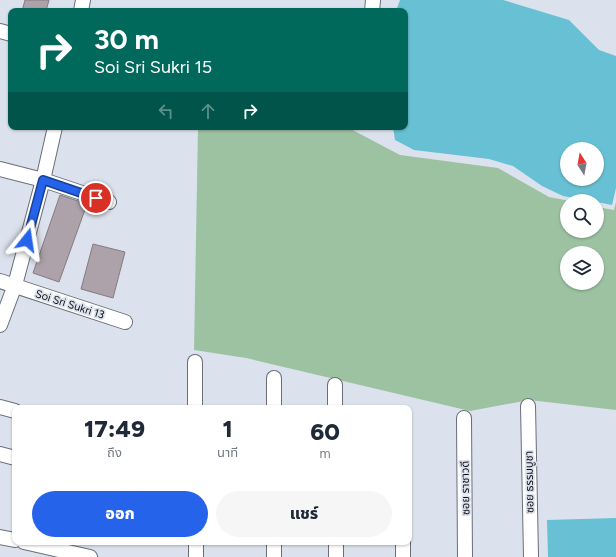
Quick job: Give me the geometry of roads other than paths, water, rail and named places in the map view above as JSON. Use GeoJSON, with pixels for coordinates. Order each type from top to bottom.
{"type":"FeatureCollection","features":[{"type":"Feature","properties":{"kind":"street"},"geometry":{"type":"LineString","coordinates":[[0,325],[15,286],[43,180],[54,130]]}},
{"type":"Feature","properties":{"kind":"street"},"geometry":{"type":"LineString","coordinates":[[0,169],[43,180],[109,202]]}},
{"type":"Feature","properties":{"kind":"street","name":"Soi Sri Sukri 13"},"geometry":{"type":"LineString","coordinates":[[0,281],[125,322]]}},
{"type":"Feature","properties":{"kind":"street"},"geometry":{"type":"LineString","coordinates":[[195,362],[195,405]]}},
{"type":"Feature","properties":{"kind":"street"},"geometry":{"type":"LineString","coordinates":[[274,378],[274,405]]}},
{"type":"Feature","properties":{"kind":"street"},"geometry":{"type":"LineString","coordinates":[[335,385],[335,405]]}},
{"type":"Feature","properties":{"kind":"street","name":"ซอย ธรรมบูชา"},"geometry":{"type":"LineString","coordinates":[[528,406],[530,557]]}},
{"type":"Feature","properties":{"kind":"street"},"geometry":{"type":"LineString","coordinates":[[0,407],[12,410]]}},
{"type":"Feature","properties":{"kind":"street","name":"ซอย ราชาวดี"},"geometry":{"type":"LineString","coordinates":[[464,418],[466,557]]}},
{"type":"Feature","properties":{"kind":"street"},"geometry":{"type":"LineString","coordinates":[[0,454],[12,457]]}},
{"type":"Feature","properties":{"kind":"street"},"geometry":{"type":"LineString","coordinates":[[0,537],[12,539]]}},
{"type":"Feature","properties":{"kind":"street"},"geometry":{"type":"LineString","coordinates":[[37,545],[90,557]]}},
{"type":"Feature","properties":{"kind":"street"},"geometry":{"type":"LineString","coordinates":[[196,545],[196,557]]}},
{"type":"Feature","properties":{"kind":"street"},"geometry":{"type":"LineString","coordinates":[[274,545],[274,557]]}},
{"type":"Feature","properties":{"kind":"street"},"geometry":{"type":"LineString","coordinates":[[336,545],[336,557]]}},
{"type":"Feature","properties":{"kind":"street"},"geometry":{"type":"LineString","coordinates":[[403,545],[403,557]]}},
{"type":"Feature","properties":{"kind":"water"},"geometry":{"type":"Polygon","coordinates":[[[400,0],[503,0],[569,20],[599,50],[616,56],[616,188],[612,205],[604,203],[604,194],[560,195],[542,186],[513,166],[489,159],[414,150],[395,140],[393,130],[408,130],[408,8],[397,8],[400,0]]]}},
{"type":"Feature","properties":{"kind":"water"},"geometry":{"type":"Polygon","coordinates":[[[616,518],[616,557],[548,557],[547,520],[616,518]]]}}]}
